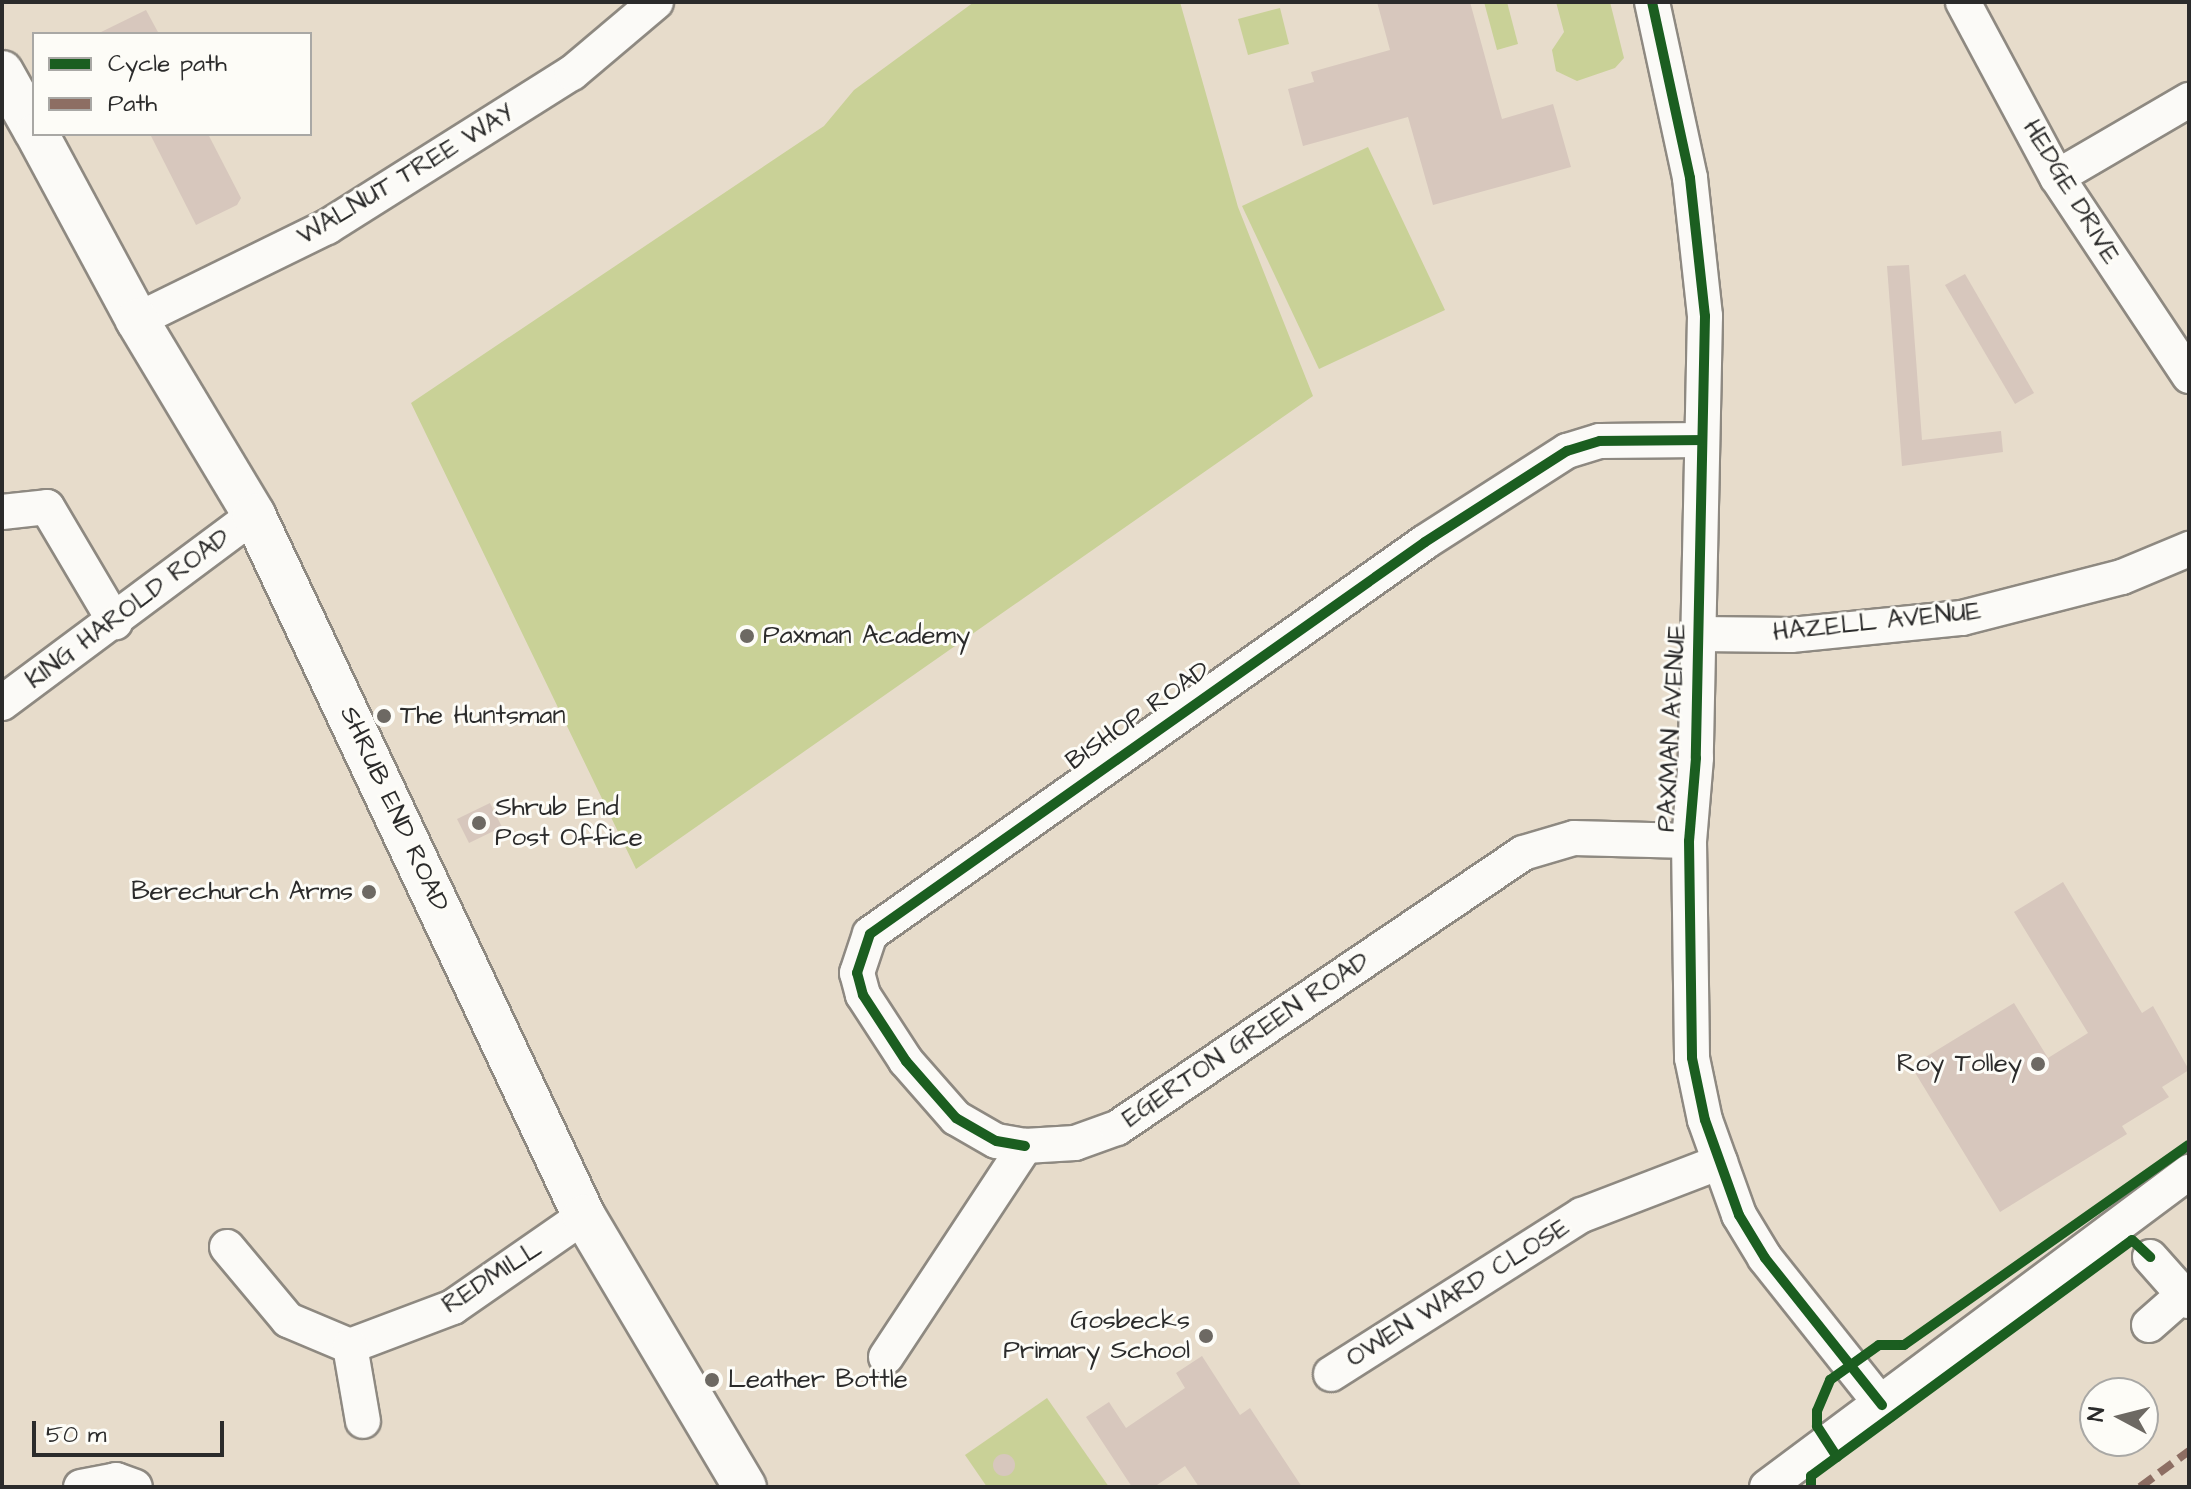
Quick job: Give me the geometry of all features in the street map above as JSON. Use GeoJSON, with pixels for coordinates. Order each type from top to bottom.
{"type":"FeatureCollection","features":[{"type":"Feature","properties":{"kind":"main road"},"geometry":{"type":"LineString","coordinates":[[2,72],[32,125]]}},
{"type":"Feature","properties":{"kind":"main road","name":"SHRUB END ROAD"},"geometry":{"type":"LineString","coordinates":[[38,136],[137,320],[254,515],[584,1216],[745,1487]]}},
{"type":"Feature","properties":{"kind":"street","name":"WALNUT TREE WAY"},"geometry":{"type":"LineString","coordinates":[[137,320],[327,227],[572,73],[656,2]]}},
{"type":"Feature","properties":{"kind":"street","name":"PAXMAN AVENUE"},"geometry":{"type":"LineString","coordinates":[[1652,2],[1690,178],[1705,316],[1699,634],[1689,841],[1692,1058],[1720,1162],[1739,1215],[1765,1258],[1882,1405]]}},
{"type":"Feature","properties":{"kind":"street","name":"HEDGE DRIVE"},"geometry":{"type":"LineString","coordinates":[[1963,2],[2057,177],[2189,376]]}},
{"type":"Feature","properties":{"kind":"street"},"geometry":{"type":"LineString","coordinates":[[2057,177],[2189,100]]}},
{"type":"Feature","properties":{"kind":"street","name":"BISHOP ROAD"},"geometry":{"type":"LineString","coordinates":[[1025,1146],[996,1141],[956,1118],[906,1061],[863,995],[857,973],[870,934],[1412,551],[1567,451],[1600,441],[1702,440]]}},
{"type":"Feature","properties":{"kind":"street"},"geometry":{"type":"LineString","coordinates":[[2,512],[13,507],[47,507],[115,622]]}},
{"type":"Feature","properties":{"kind":"street","name":"KING HAROLD ROAD"},"geometry":{"type":"LineString","coordinates":[[2,703],[115,622],[254,515]]}},
{"type":"Feature","properties":{"kind":"street","name":"HAZELL AVENUE"},"geometry":{"type":"LineString","coordinates":[[1699,634],[1791,635],[1962,618],[2122,577],[2189,549]]}},
{"type":"Feature","properties":{"kind":"street","name":"EGERTON GREEN ROAD"},"geometry":{"type":"LineString","coordinates":[[1025,1146],[1075,1143],[1117,1128],[1523,853],[1574,838],[1689,841]]}},
{"type":"Feature","properties":{"kind":"street"},"geometry":{"type":"LineString","coordinates":[[886,1357],[1025,1146]]}},
{"type":"Feature","properties":{"kind":"street","name":"OWEN WARD CLOSE"},"geometry":{"type":"LineString","coordinates":[[1331,1374],[1582,1215],[1720,1162]]}},
{"type":"Feature","properties":{"kind":"street"},"geometry":{"type":"LineString","coordinates":[[1767,1487],[1882,1405],[2189,1172]]}},
{"type":"Feature","properties":{"kind":"street","name":"REDMILL"},"geometry":{"type":"LineString","coordinates":[[350,1346],[453,1307],[584,1216]]}},
{"type":"Feature","properties":{"kind":"street"},"geometry":{"type":"LineString","coordinates":[[227,1247],[288,1320],[350,1346],[363,1421]]}},
{"type":"Feature","properties":{"kind":"street"},"geometry":{"type":"LineString","coordinates":[[2149,1325],[2186,1298],[2150,1257]]}},
{"type":"Feature","properties":{"kind":"street"},"geometry":{"type":"LineString","coordinates":[[81,1487],[116,1480],[135,1487]]}},
{"type":"Feature","properties":{"kind":"green space","name":"Paxman Academy"},"geometry":{"type":"Polygon","coordinates":[[[974,2],[1180,2],[1238,207],[1313,396],[636,869],[411,403],[824,126],[854,90],[974,2]]]}},
{"type":"Feature","properties":{"kind":"green space"},"geometry":{"type":"Polygon","coordinates":[[[1484,2],[1507,2],[1518,44],[1497,50],[1484,2]]]}},
{"type":"Feature","properties":{"kind":"green space"},"geometry":{"type":"Polygon","coordinates":[[[1556,2],[1610,2],[1624,58],[1615,68],[1577,81],[1556,71],[1552,50],[1564,32],[1556,2]]]}},
{"type":"Feature","properties":{"kind":"green space"},"geometry":{"type":"Polygon","coordinates":[[[1280,8],[1289,44],[1248,55],[1238,19],[1280,8]]]}},
{"type":"Feature","properties":{"kind":"green space"},"geometry":{"type":"Polygon","coordinates":[[[1368,147],[1445,310],[1319,369],[1242,206],[1368,147]]]}},
{"type":"Feature","properties":{"kind":"green space"},"geometry":{"type":"Polygon","coordinates":[[[1047,1398],[1109,1487],[987,1487],[965,1455],[1047,1398]]]}},
{"type":"Feature","properties":{"kind":"building"},"geometry":{"type":"Polygon","coordinates":[[[1377,2],[1470,2],[1502,119],[1553,104],[1571,167],[1433,205],[1408,117],[1303,146],[1288,89],[1314,82],[1311,72],[1390,50],[1377,2]]]}},
{"type":"Feature","properties":{"kind":"building"},"geometry":{"type":"Polygon","coordinates":[[[146,10],[158,32],[101,32],[146,10]]]}},
{"type":"Feature","properties":{"kind":"building"},"geometry":{"type":"Polygon","coordinates":[[[151,136],[209,136],[241,198],[237,205],[196,225],[151,136]]]}},
{"type":"Feature","properties":{"kind":"building"},"geometry":{"type":"Polygon","coordinates":[[[1909,265],[1922,440],[2001,431],[2003,452],[1902,466],[1887,266],[1909,265]]]}},
{"type":"Feature","properties":{"kind":"building"},"geometry":{"type":"Polygon","coordinates":[[[1965,274],[2034,393],[2015,404],[1945,285],[1965,274]]]}},
{"type":"Feature","properties":{"kind":"building","name":"Shrub End Post Office"},"geometry":{"type":"Polygon","coordinates":[[[490,803],[502,827],[469,843],[457,819],[490,803]]]}},
{"type":"Feature","properties":{"kind":"building"},"geometry":{"type":"Polygon","coordinates":[[[2063,882],[2142,1013],[2153,1006],[2189,1070],[2162,1087],[2169,1097],[2122,1126],[2127,1134],[2000,1212],[1911,1066],[2014,1003],[2048,1058],[2088,1033],[2014,912],[2063,882]]]}},
{"type":"Feature","properties":{"kind":"building"},"geometry":{"type":"Polygon","coordinates":[[[1202,1356],[1240,1415],[1250,1408],[1302,1487],[1199,1487],[1185,1466],[1154,1487],[1132,1487],[1086,1417],[1109,1402],[1126,1428],[1185,1388],[1176,1373],[1202,1356]]]}},
{"type":"Feature","properties":{"kind":"building"},"geometry":{"type":"Polygon","coordinates":[[[1004,1454],[1012,1457],[1015,1465],[1012,1473],[1004,1476],[996,1473],[993,1465],[996,1457],[1004,1454]]]}},
{"type":"Feature","properties":{"kind":"marked path"},"geometry":{"type":"LineString","coordinates":[[2140,1487],[2189,1451]]}},
{"type":"Feature","properties":{"kind":"cycle path"},"geometry":{"type":"LineString","coordinates":[[1652,2],[1690,178],[1705,316],[1696,758],[1689,841],[1692,1058],[1705,1120],[1739,1215],[1765,1258],[1882,1405]]}},
{"type":"Feature","properties":{"kind":"cycle path"},"geometry":{"type":"LineString","coordinates":[[1025,1146],[996,1141],[956,1118],[906,1061],[863,995],[857,973],[870,934],[1425,542],[1567,451],[1600,441],[1702,440]]}},
{"type":"Feature","properties":{"kind":"cycle path"},"geometry":{"type":"LineString","coordinates":[[1837,1457],[1817,1426],[1817,1411],[1830,1380],[1879,1345],[1904,1345],[2189,1145]]}},
{"type":"Feature","properties":{"kind":"cycle path"},"geometry":{"type":"LineString","coordinates":[[1811,1487],[1811,1476],[2132,1240],[2150,1257]]}},
{"type":"Feature","properties":{"kind":"place","name":"Paxman Academy"},"geometry":{"type":"Point","coordinates":[747,636]}},
{"type":"Feature","properties":{"kind":"place","name":"The Huntsman"},"geometry":{"type":"Point","coordinates":[384,716]}},
{"type":"Feature","properties":{"kind":"place","name":"Shrub End Post Office"},"geometry":{"type":"Point","coordinates":[479,823]}},
{"type":"Feature","properties":{"kind":"place","name":"Berechurch Arms"},"geometry":{"type":"Point","coordinates":[369,892]}},
{"type":"Feature","properties":{"kind":"place","name":"Roy Tolley"},"geometry":{"type":"Point","coordinates":[2038,1064]}},
{"type":"Feature","properties":{"kind":"place","name":"Gosbecks Primary School"},"geometry":{"type":"Point","coordinates":[1206,1336]}},
{"type":"Feature","properties":{"kind":"place","name":"Leather Bottle"},"geometry":{"type":"Point","coordinates":[712,1380]}}]}
